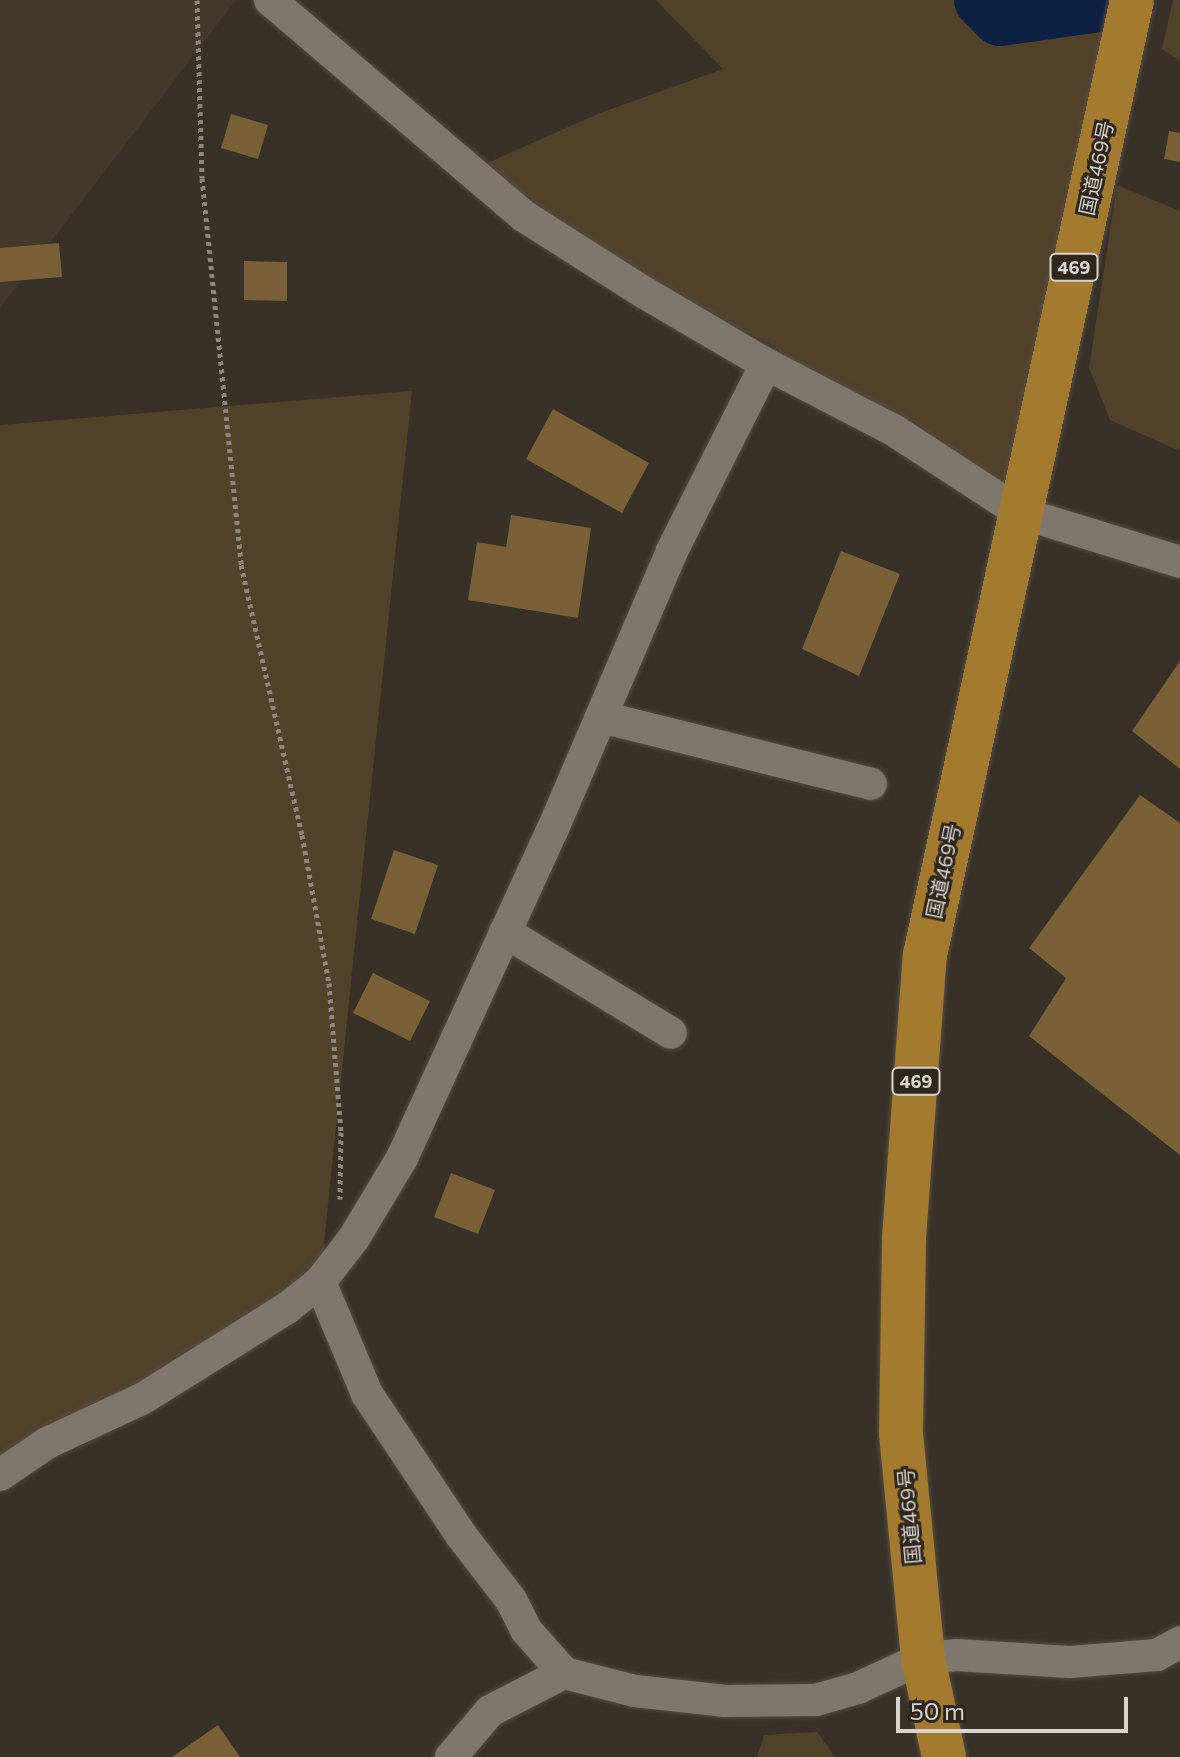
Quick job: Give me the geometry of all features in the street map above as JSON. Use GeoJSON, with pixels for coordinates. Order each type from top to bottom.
{"type":"FeatureCollection","features":[{"type":"Feature","properties":{"kind":"highway","name":"国道469号"},"geometry":{"type":"LineString","coordinates":[[944,1757],[923,1658],[901,1432],[904,1238],[925,955],[1130,11]]}},
{"type":"Feature","properties":{"kind":"street"},"geometry":{"type":"LineString","coordinates":[[270,0],[524,216],[766,364],[895,431],[1021,513],[1180,562]]}},
{"type":"Feature","properties":{"kind":"street"},"geometry":{"type":"LineString","coordinates":[[0,1475],[47,1443],[142,1399],[287,1308],[320,1282],[354,1238],[402,1158],[601,717],[672,551],[766,364]]}},
{"type":"Feature","properties":{"kind":"street"},"geometry":{"type":"LineString","coordinates":[[601,717],[871,784]]}},
{"type":"Feature","properties":{"kind":"street"},"geometry":{"type":"LineString","coordinates":[[505,932],[671,1033]]}},
{"type":"Feature","properties":{"kind":"street"},"geometry":{"type":"LineString","coordinates":[[320,1282],[367,1394],[461,1535],[511,1600],[526,1630],[564,1673],[635,1691],[725,1701],[816,1700],[858,1688],[923,1658],[956,1655],[1070,1662],[1157,1655],[1180,1642]]}},
{"type":"Feature","properties":{"kind":"street"},"geometry":{"type":"LineString","coordinates":[[451,1757],[467,1743],[490,1711],[564,1673]]}},
{"type":"Feature","properties":{"kind":"path"},"geometry":{"type":"LineString","coordinates":[[197,0],[202,178],[241,565],[302,835],[329,983],[341,1132],[340,1209]]}},
{"type":"Feature","properties":{"kind":"shaded area"},"geometry":{"type":"Polygon","coordinates":[[[0,0],[236,0],[0,308],[0,0]]]}},
{"type":"Feature","properties":{"kind":"shaded area"},"geometry":{"type":"Polygon","coordinates":[[[656,0],[1110,0],[1021,513],[766,364],[776,347],[567,242],[485,164],[600,113],[723,69],[656,0]]]}},
{"type":"Feature","properties":{"kind":"shaded area"},"geometry":{"type":"Polygon","coordinates":[[[1173,0],[1180,0],[1180,61],[1162,49],[1173,0]]]}},
{"type":"Feature","properties":{"kind":"shaded area"},"geometry":{"type":"Polygon","coordinates":[[[1117,185],[1180,211],[1180,451],[1110,420],[1089,368],[1117,185]]]}},
{"type":"Feature","properties":{"kind":"shaded area"},"geometry":{"type":"Polygon","coordinates":[[[412,391],[320,1282],[0,1476],[0,425],[412,391]]]}},
{"type":"Feature","properties":{"kind":"shaded area"},"geometry":{"type":"Polygon","coordinates":[[[817,1732],[835,1757],[757,1757],[764,1735],[817,1732]]]}},
{"type":"Feature","properties":{"kind":"building"},"geometry":{"type":"Polygon","coordinates":[[[231,114],[268,125],[258,159],[221,148],[231,114]]]}},
{"type":"Feature","properties":{"kind":"building"},"geometry":{"type":"Polygon","coordinates":[[[1169,131],[1180,133],[1180,162],[1164,159],[1169,131]]]}},
{"type":"Feature","properties":{"kind":"building"},"geometry":{"type":"Polygon","coordinates":[[[59,243],[62,277],[0,282],[0,248],[59,243]]]}},
{"type":"Feature","properties":{"kind":"building"},"geometry":{"type":"Polygon","coordinates":[[[244,261],[287,262],[287,301],[244,300],[244,261]]]}},
{"type":"Feature","properties":{"kind":"building"},"geometry":{"type":"Polygon","coordinates":[[[553,409],[649,463],[622,513],[526,459],[553,409]]]}},
{"type":"Feature","properties":{"kind":"building"},"geometry":{"type":"Polygon","coordinates":[[[511,515],[591,528],[578,618],[468,600],[477,542],[506,547],[511,515]]]}},
{"type":"Feature","properties":{"kind":"building"},"geometry":{"type":"Polygon","coordinates":[[[841,551],[900,574],[859,676],[802,649],[841,551]]]}},
{"type":"Feature","properties":{"kind":"building"},"geometry":{"type":"Polygon","coordinates":[[[1180,661],[1180,769],[1132,731],[1180,661]]]}},
{"type":"Feature","properties":{"kind":"building"},"geometry":{"type":"Polygon","coordinates":[[[1140,795],[1180,823],[1180,1155],[1029,1036],[1066,978],[1029,948],[1140,795]]]}},
{"type":"Feature","properties":{"kind":"building"},"geometry":{"type":"Polygon","coordinates":[[[394,850],[438,865],[415,934],[371,919],[394,850]]]}},
{"type":"Feature","properties":{"kind":"building"},"geometry":{"type":"Polygon","coordinates":[[[373,973],[430,1001],[410,1041],[353,1013],[373,973]]]}},
{"type":"Feature","properties":{"kind":"building"},"geometry":{"type":"Polygon","coordinates":[[[451,1173],[495,1190],[478,1234],[434,1217],[451,1173]]]}},
{"type":"Feature","properties":{"kind":"building"},"geometry":{"type":"Polygon","coordinates":[[[218,1725],[240,1757],[172,1757],[218,1725]]]}},
{"type":"Feature","properties":{"kind":"waterway"},"geometry":{"type":"LineString","coordinates":[[982,0],[1000,18],[1128,0]]}}]}
